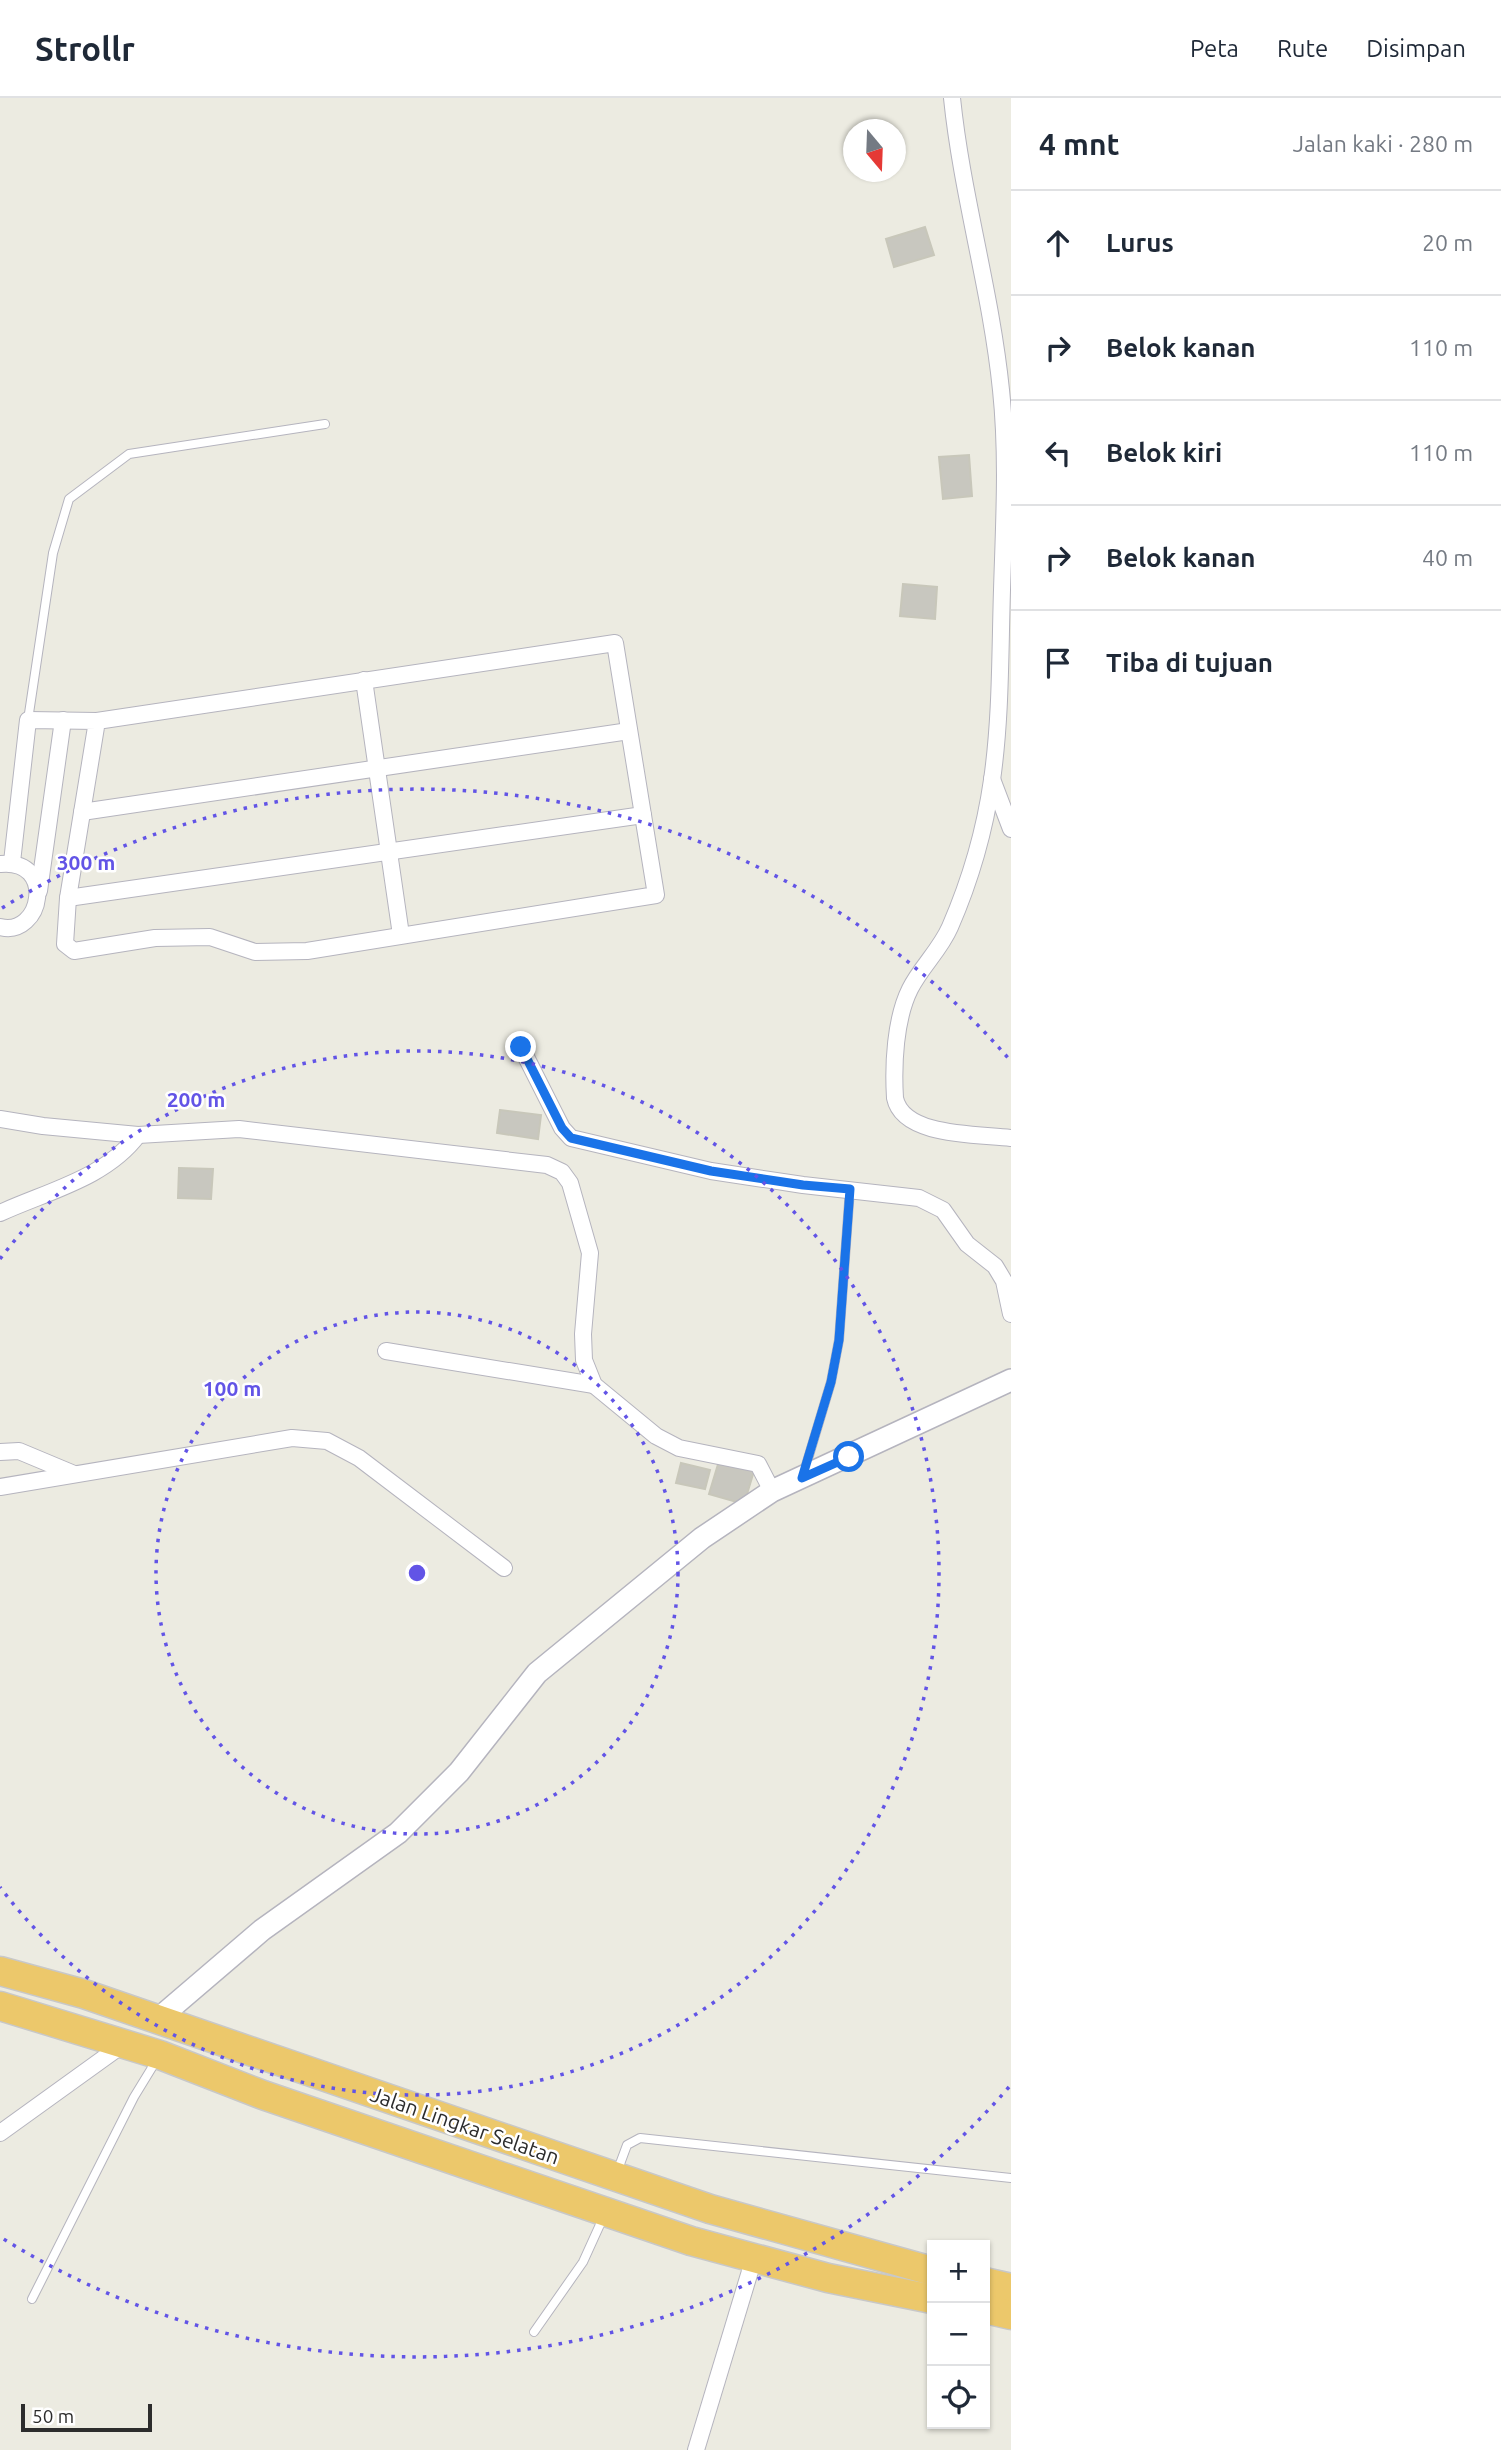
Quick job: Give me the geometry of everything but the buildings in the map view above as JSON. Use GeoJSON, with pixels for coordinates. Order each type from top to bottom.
{"type":"FeatureCollection","features":[{"type":"Feature","properties":{"kind":"highway","name":"Jalan Lingkar Selatan"},"geometry":{"type":"LineString","coordinates":[[0,1971],[84,1994],[710,2209],[927,2270]]}},
{"type":"Feature","properties":{"kind":"highway","name":"Jalan Lingkar Selatan"},"geometry":{"type":"LineString","coordinates":[[0,2006],[125,2043],[341,2122],[604,2211],[828,2278],[927,2298]]}},
{"type":"Feature","properties":{"kind":"highway"},"geometry":{"type":"LineString","coordinates":[[341,2122],[357,2088]]}},
{"type":"Feature","properties":{"kind":"highway"},"geometry":{"type":"LineString","coordinates":[[990,2283],[1011,2288]]}},
{"type":"Feature","properties":{"kind":"highway"},"geometry":{"type":"LineString","coordinates":[[990,2310],[1011,2315]]}},
{"type":"Feature","properties":{"kind":"street"},"geometry":{"type":"LineString","coordinates":[[952,98],[1001,390],[1006,477],[999,687],[992,779],[970,872],[945,938],[922,970],[903,1007],[895,1098],[897,1108],[914,1124],[1011,1138]]}},
{"type":"Feature","properties":{"kind":"street"},"geometry":{"type":"LineString","coordinates":[[39,891],[34,878],[25,868],[6,863],[28,720],[97,720],[615,643],[656,895],[307,951],[255,952],[210,937],[196,937],[155,938],[74,951],[65,944],[68,898],[97,720]]}},
{"type":"Feature","properties":{"kind":"street"},"geometry":{"type":"LineString","coordinates":[[364,680],[401,935]]}},
{"type":"Feature","properties":{"kind":"street"},"geometry":{"type":"LineString","coordinates":[[0,927],[23,923],[35,909],[63,720]]}},
{"type":"Feature","properties":{"kind":"street"},"geometry":{"type":"LineString","coordinates":[[82,811],[629,731]]}},
{"type":"Feature","properties":{"kind":"street"},"geometry":{"type":"LineString","coordinates":[[992,779],[1011,829]]}},
{"type":"Feature","properties":{"kind":"street"},"geometry":{"type":"LineString","coordinates":[[68,898],[643,815]]}},
{"type":"Feature","properties":{"kind":"street"},"geometry":{"type":"LineString","coordinates":[[521,1047],[562,1128],[571,1138],[711,1171],[919,1198],[943,1210],[967,1244],[995,1266],[1004,1281],[1011,1314]]}},
{"type":"Feature","properties":{"kind":"street"},"geometry":{"type":"LineString","coordinates":[[0,1119],[138,1135],[239,1129],[547,1165],[562,1172],[570,1183],[590,1253],[583,1347],[588,1374],[594,1385],[656,1436],[679,1448],[758,1464],[772,1491]]}},
{"type":"Feature","properties":{"kind":"street"},"geometry":{"type":"LineString","coordinates":[[0,1213],[103,1168],[124,1153],[138,1135]]}},
{"type":"Feature","properties":{"kind":"street"},"geometry":{"type":"LineString","coordinates":[[386,1351],[594,1385]]}},
{"type":"Feature","properties":{"kind":"street"},"geometry":{"type":"LineString","coordinates":[[158,2019],[262,1930],[398,1833],[458,1772],[537,1673],[702,1538],[772,1491],[1008,1383]]}},
{"type":"Feature","properties":{"kind":"street"},"geometry":{"type":"LineString","coordinates":[[0,1487],[292,1437],[313,1437],[359,1458],[504,1568]]}},
{"type":"Feature","properties":{"kind":"street"},"geometry":{"type":"LineString","coordinates":[[0,1452],[19,1451],[74,1475]]}},
{"type":"Feature","properties":{"kind":"street"},"geometry":{"type":"LineString","coordinates":[[0,2133],[125,2043]]}},
{"type":"Feature","properties":{"kind":"street"},"geometry":{"type":"LineString","coordinates":[[696,2450],[754,2258]]}},
{"type":"Feature","properties":{"kind":"lane"},"geometry":{"type":"LineString","coordinates":[[28,720],[53,553],[69,499],[97,475],[129,454],[325,424]]}},
{"type":"Feature","properties":{"kind":"lane"},"geometry":{"type":"LineString","coordinates":[[802,1478],[831,1382],[839,1340],[850,1189]]}},
{"type":"Feature","properties":{"kind":"lane"},"geometry":{"type":"LineString","coordinates":[[32,2299],[134,2097],[160,2055]]}},
{"type":"Feature","properties":{"kind":"lane"},"geometry":{"type":"LineString","coordinates":[[616,2177],[627,2145],[631,2140],[640,2138],[1011,2178]]}},
{"type":"Feature","properties":{"kind":"lane"},"geometry":{"type":"LineString","coordinates":[[534,2332],[583,2262],[604,2211]]}},
{"type":"Feature","properties":{"kind":"route"},"geometry":{"type":"LineString","coordinates":[[521,1047],[562,1128],[571,1138],[711,1171],[850,1189],[839,1340],[831,1382],[802,1478],[849,1457]]}}]}
